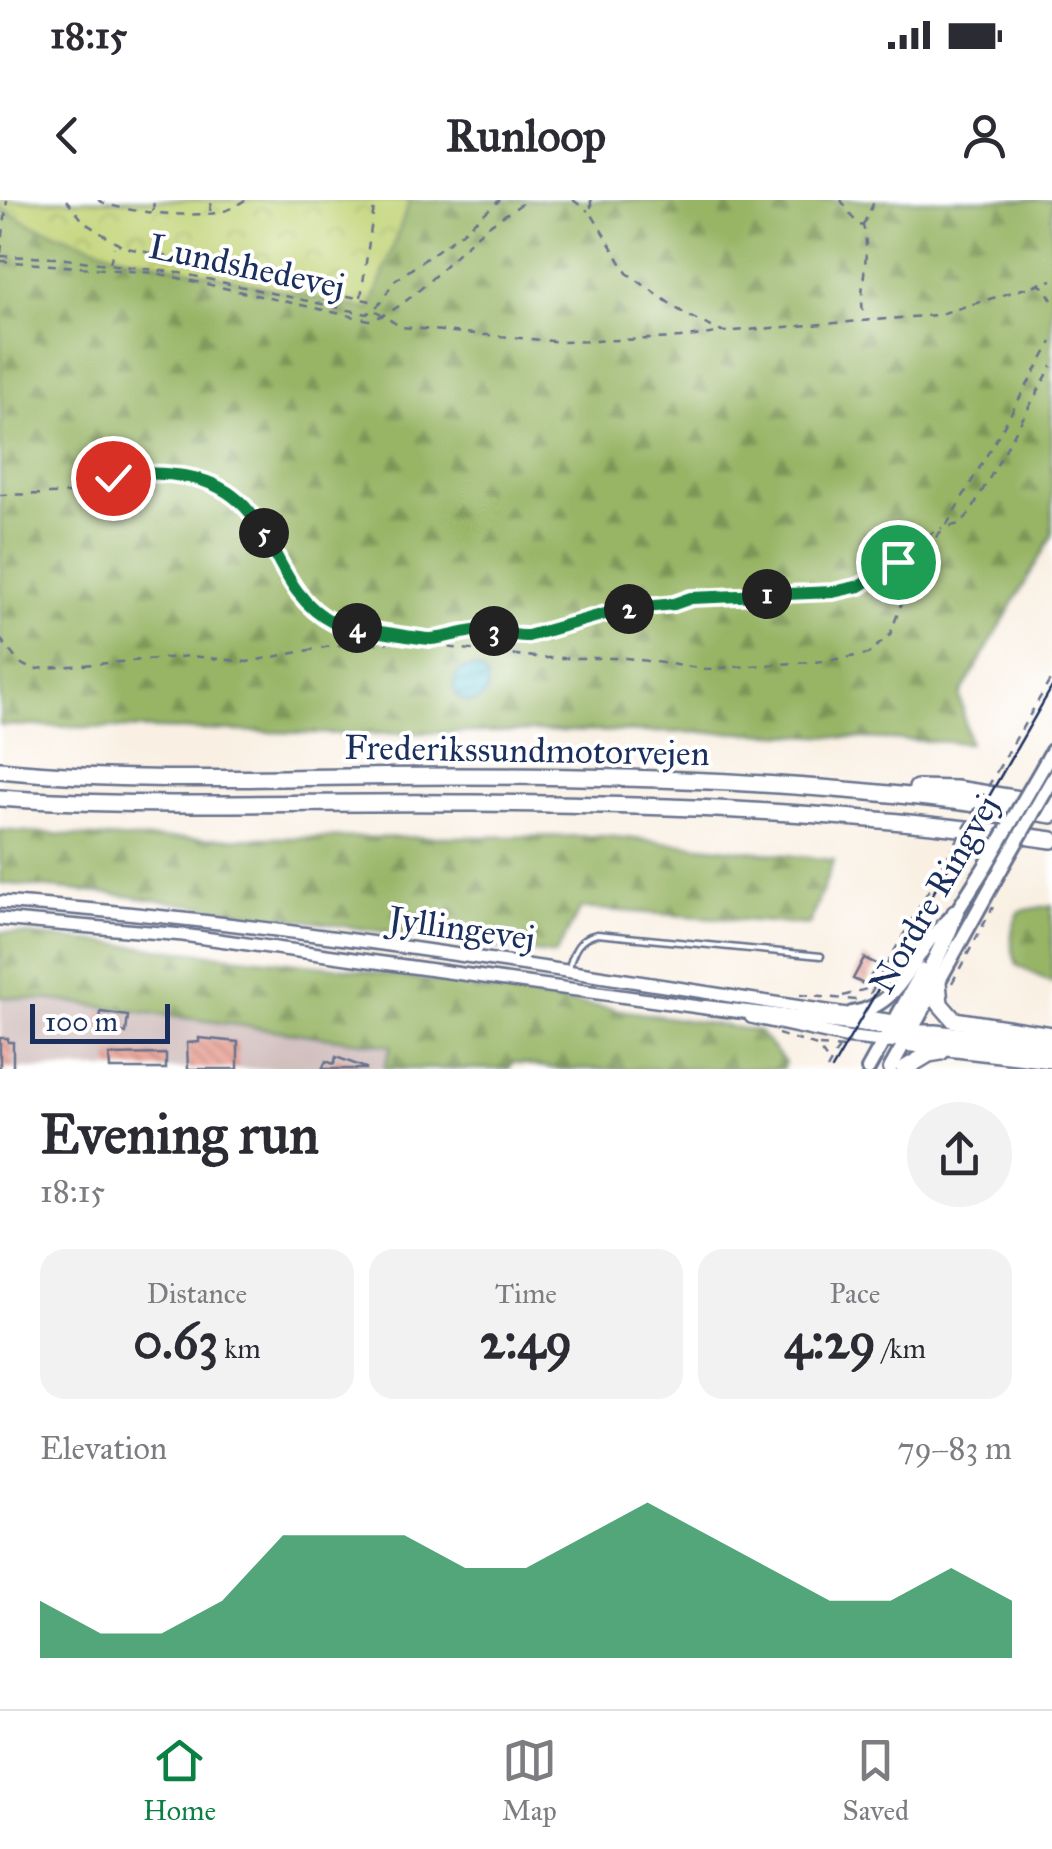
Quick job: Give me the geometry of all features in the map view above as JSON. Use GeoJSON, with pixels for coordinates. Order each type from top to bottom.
{"type":"FeatureCollection","features":[{"type":"Feature","properties":{"kind":"highway","name":"Frederikssundmotorvejen"},"geometry":{"type":"LineString","coordinates":[[0,770],[154,778],[665,778],[880,793],[1052,815]]}},
{"type":"Feature","properties":{"kind":"highway"},"geometry":{"type":"LineString","coordinates":[[880,793],[912,788],[956,789],[1052,804]]}},
{"type":"Feature","properties":{"kind":"highway","name":"Frederikssundmotorvejen"},"geometry":{"type":"LineString","coordinates":[[0,798],[146,803],[647,805],[879,818],[1052,840]]}},
{"type":"Feature","properties":{"kind":"highway"},"geometry":{"type":"LineString","coordinates":[[902,1030],[947,940],[955,914]]}},
{"type":"Feature","properties":{"kind":"highway"},"geometry":{"type":"LineString","coordinates":[[938,982],[940,1005],[954,1020],[1052,1041]]}},
{"type":"Feature","properties":{"kind":"highway"},"geometry":{"type":"LineString","coordinates":[[902,1030],[1052,1041]]}},
{"type":"Feature","properties":{"kind":"highway"},"geometry":{"type":"LineString","coordinates":[[902,1030],[955,1049],[1052,1060]]}},
{"type":"Feature","properties":{"kind":"highway"},"geometry":{"type":"LineString","coordinates":[[904,1069],[928,1054],[955,1049]]}},
{"type":"Feature","properties":{"kind":"main road","name":"Nordre Ringvej"},"geometry":{"type":"LineString","coordinates":[[856,1012],[896,992],[928,941],[955,914],[1052,750]]}},
{"type":"Feature","properties":{"kind":"main road","name":"Nordre Ringvej"},"geometry":{"type":"LineString","coordinates":[[868,1069],[938,982],[1052,780]]}},
{"type":"Feature","properties":{"kind":"main road"},"geometry":{"type":"LineString","coordinates":[[704,1007],[902,1030]]}},
{"type":"Feature","properties":{"kind":"main road","name":"Nordre Ringvej"},"geometry":{"type":"LineString","coordinates":[[890,1069],[902,1030]]}},
{"type":"Feature","properties":{"kind":"street","name":"Jyllingevej"},"geometry":{"type":"LineString","coordinates":[[3,902],[141,914],[856,1012],[902,1030]]}},
{"type":"Feature","properties":{"kind":"street","name":"Jyllingevej"},"geometry":{"type":"LineString","coordinates":[[0,919],[183,935],[704,1007],[845,1038],[902,1030]]}},
{"type":"Feature","properties":{"kind":"lane"},"geometry":{"type":"LineString","coordinates":[[569,972],[576,947],[586,936],[597,934],[822,956]]}},
{"type":"Feature","properties":{"kind":"path"},"geometry":{"type":"LineString","coordinates":[[8,200],[0,257],[156,273],[368,320],[384,317],[480,232],[527,200]]}},
{"type":"Feature","properties":{"kind":"path"},"geometry":{"type":"LineString","coordinates":[[66,200],[85,222],[114,244],[381,303]]}},
{"type":"Feature","properties":{"kind":"path"},"geometry":{"type":"LineString","coordinates":[[98,200],[110,206],[153,212],[209,213],[246,200]]}},
{"type":"Feature","properties":{"kind":"path"},"geometry":{"type":"LineString","coordinates":[[153,212],[154,200]]}},
{"type":"Feature","properties":{"kind":"path"},"geometry":{"type":"LineString","coordinates":[[209,213],[212,200]]}},
{"type":"Feature","properties":{"kind":"path"},"geometry":{"type":"LineString","coordinates":[[360,298],[375,200]]}},
{"type":"Feature","properties":{"kind":"path","name":"Lundshedevej"},"geometry":{"type":"LineString","coordinates":[[0,257],[180,273],[356,314],[375,310],[393,282],[500,200]]}},
{"type":"Feature","properties":{"kind":"path"},"geometry":{"type":"LineString","coordinates":[[574,200],[591,213],[627,273],[686,315],[722,332]]}},
{"type":"Feature","properties":{"kind":"path"},"geometry":{"type":"LineString","coordinates":[[591,200],[591,213]]}},
{"type":"Feature","properties":{"kind":"path"},"geometry":{"type":"LineString","coordinates":[[840,200],[857,224],[863,226]]}},
{"type":"Feature","properties":{"kind":"path"},"geometry":{"type":"LineString","coordinates":[[864,320],[861,280],[867,241],[863,226],[875,200]]}},
{"type":"Feature","properties":{"kind":"path"},"geometry":{"type":"LineString","coordinates":[[110,265],[114,244]]}},
{"type":"Feature","properties":{"kind":"path"},"geometry":{"type":"LineString","coordinates":[[375,310],[401,327],[562,342],[680,338],[937,315],[1052,280]]}},
{"type":"Feature","properties":{"kind":"path"},"geometry":{"type":"LineString","coordinates":[[1034,283],[1044,287],[1052,300]]}},
{"type":"Feature","properties":{"kind":"path"},"geometry":{"type":"LineString","coordinates":[[0,640],[16,661],[35,669],[192,656],[247,662],[331,646],[399,642],[544,658],[626,658],[706,670],[868,654],[890,635],[918,556],[946,526],[1052,342]]}},
{"type":"Feature","properties":{"kind":"path"},"geometry":{"type":"LineString","coordinates":[[0,495],[80,492],[133,473],[197,478],[229,492],[248,507],[299,594],[322,615],[342,626],[425,638],[480,630],[528,636],[619,610],[674,604],[691,598],[833,592],[860,586],[898,562],[929,534],[960,524],[970,513],[1052,366]]}},
{"type":"Feature","properties":{"kind":"path"},"geometry":{"type":"LineString","coordinates":[[856,1012],[875,986],[1052,677]]}},
{"type":"Feature","properties":{"kind":"path"},"geometry":{"type":"LineString","coordinates":[[940,1005],[996,903]]}},
{"type":"Feature","properties":{"kind":"path"},"geometry":{"type":"LineString","coordinates":[[837,998],[875,986]]}},
{"type":"Feature","properties":{"kind":"path"},"geometry":{"type":"LineString","coordinates":[[827,1069],[845,1038]]}},
{"type":"Feature","properties":{"kind":"shaded area"},"geometry":{"type":"Polygon","coordinates":[[[0,997],[53,1000],[392,1046],[386,1069],[0,1069],[0,997]]]}},
{"type":"Feature","properties":{"kind":"green space"},"geometry":{"type":"Polygon","coordinates":[[[0,200],[1052,200],[1052,536],[960,695],[969,743],[750,733],[347,734],[0,725],[0,200]]]}},
{"type":"Feature","properties":{"kind":"green space"},"geometry":{"type":"Polygon","coordinates":[[[0,200],[410,200],[370,310],[113,253],[33,225],[0,207],[0,200]]]}},
{"type":"Feature","properties":{"kind":"green space"},"geometry":{"type":"Polygon","coordinates":[[[0,830],[121,839],[607,836],[834,860],[809,925],[581,908],[555,955],[111,894],[0,883],[0,830]]]}},
{"type":"Feature","properties":{"kind":"green space"},"geometry":{"type":"Polygon","coordinates":[[[1052,905],[1052,983],[1017,965],[1012,937],[1020,911],[1052,905]]]}},
{"type":"Feature","properties":{"kind":"green space"},"geometry":{"type":"Polygon","coordinates":[[[0,932],[345,968],[758,1031],[785,1062],[782,1069],[558,1069],[513,1062],[509,1069],[386,1069],[391,1046],[53,1000],[0,997],[0,932]]]}},
{"type":"Feature","properties":{"kind":"water"},"geometry":{"type":"Polygon","coordinates":[[[471,668],[483,673],[488,685],[483,697],[471,702],[459,697],[454,685],[459,673],[471,668]]]}},
{"type":"Feature","properties":{"kind":"building"},"geometry":{"type":"Polygon","coordinates":[[[864,958],[877,964],[866,985],[853,979],[864,958]]]}},
{"type":"Feature","properties":{"kind":"building"},"geometry":{"type":"Polygon","coordinates":[[[101,1012],[128,1016],[126,1033],[99,1028],[101,1012]]]}},
{"type":"Feature","properties":{"kind":"building"},"geometry":{"type":"Polygon","coordinates":[[[0,1038],[13,1042],[13,1069],[0,1069],[0,1038]]]}},
{"type":"Feature","properties":{"kind":"building"},"geometry":{"type":"Polygon","coordinates":[[[199,1038],[238,1042],[238,1069],[188,1069],[187,1043],[199,1042],[199,1038]]]}},
{"type":"Feature","properties":{"kind":"building"},"geometry":{"type":"Polygon","coordinates":[[[166,1054],[166,1069],[110,1069],[109,1055],[166,1054]]]}},
{"type":"Feature","properties":{"kind":"building"},"geometry":{"type":"Polygon","coordinates":[[[336,1057],[366,1069],[322,1069],[326,1061],[334,1064],[336,1057]]]}},
{"type":"Feature","properties":{"kind":"tram line"},"geometry":{"type":"LineString","coordinates":[[832,1069],[1052,687]]}},
{"type":"Feature","properties":{"kind":"route"},"geometry":{"type":"LineString","coordinates":[[113,478],[133,473],[176,474],[229,492],[248,507],[299,594],[322,615],[342,626],[434,639],[480,630],[528,636],[619,610],[674,604],[691,598],[833,592],[860,586],[898,562]]}}]}
